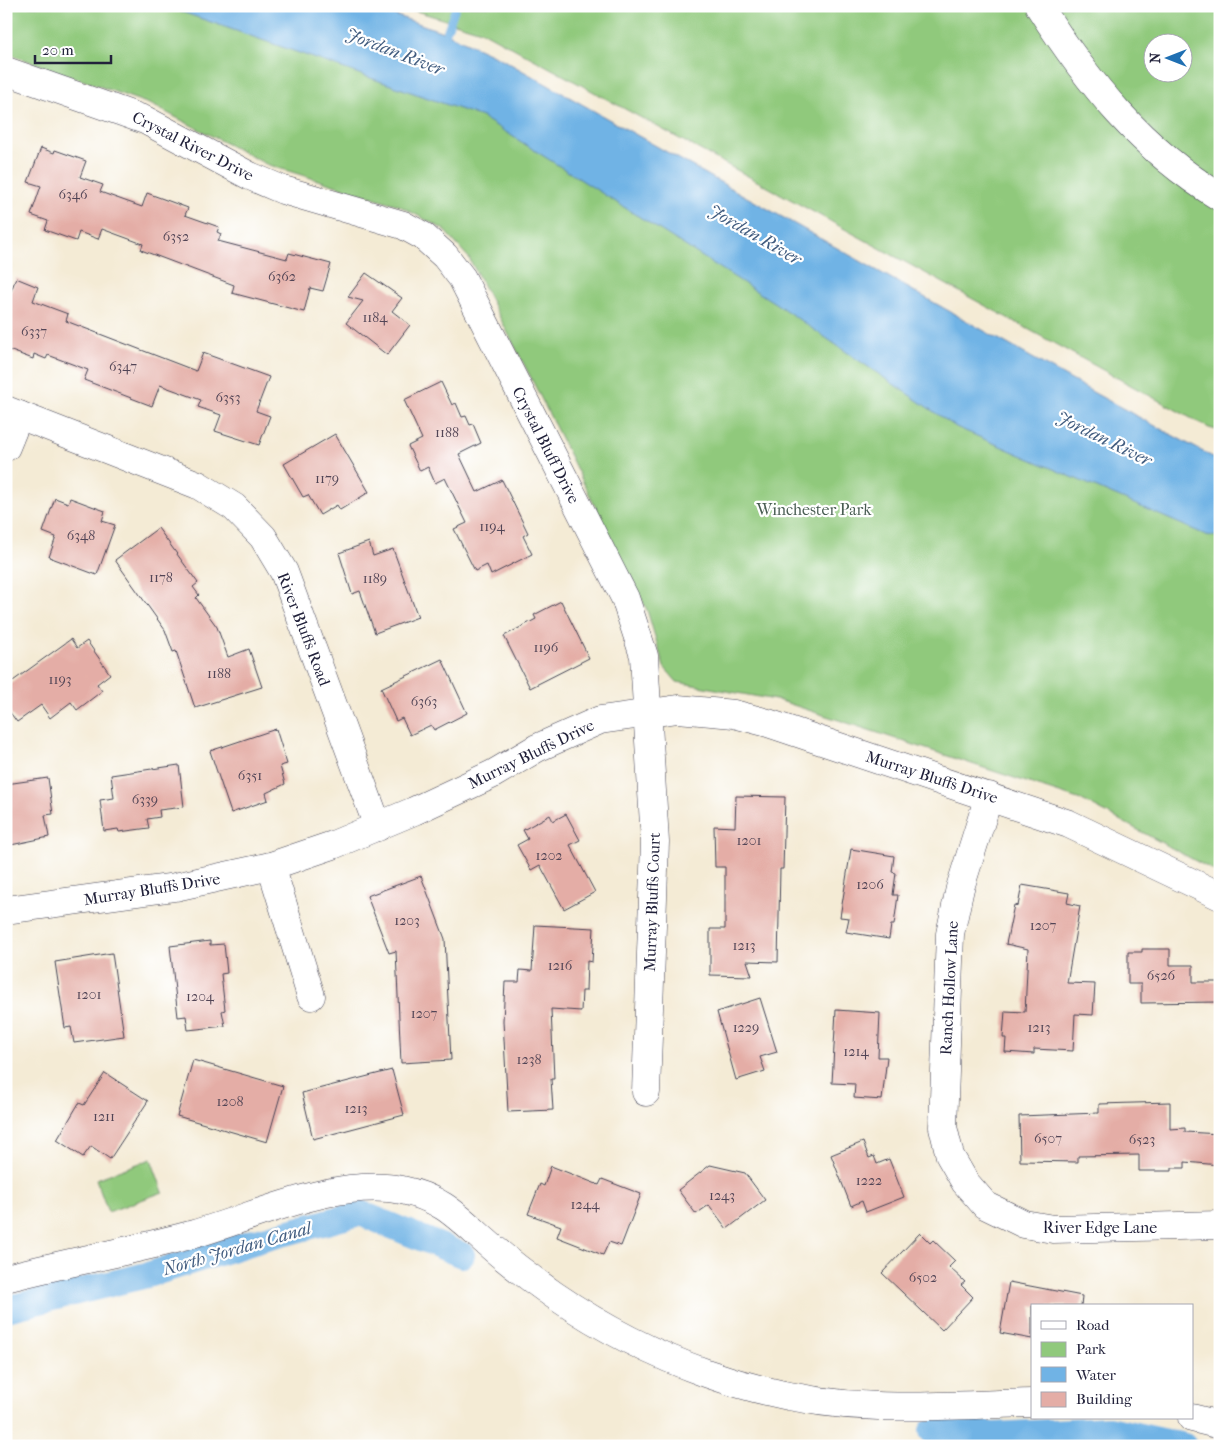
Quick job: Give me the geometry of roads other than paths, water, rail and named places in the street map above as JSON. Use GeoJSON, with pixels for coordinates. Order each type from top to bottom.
{"type":"FeatureCollection","features":[{"type":"Feature","properties":{"kind":"street"},"geometry":{"type":"LineString","coordinates":[[1039,6],[1070,54],[1133,131],[1197,183],[1220,197]]}},
{"type":"Feature","properties":{"kind":"street","name":"Crystal River Drive"},"geometry":{"type":"LineString","coordinates":[[6,71],[145,120],[234,168],[283,190],[381,218]]}},
{"type":"Feature","properties":{"kind":"street","name":"Crystal Bluff Drive"},"geometry":{"type":"LineString","coordinates":[[381,218],[403,225],[423,236],[445,256],[462,278],[625,598],[644,656],[647,713]]}},
{"type":"Feature","properties":{"kind":"street"},"geometry":{"type":"LineString","coordinates":[[6,447],[13,413]]}},
{"type":"Feature","properties":{"kind":"street","name":"River Bluffs Road"},"geometry":{"type":"LineString","coordinates":[[13,413],[198,485],[234,507],[263,538],[284,572],[378,827]]}},
{"type":"Feature","properties":{"kind":"street","name":"Murray Bluffs Drive"},"geometry":{"type":"LineString","coordinates":[[6,910],[175,887],[271,866],[378,827],[493,774],[536,748],[584,726],[600,720],[678,709],[734,714],[768,723],[989,796],[1069,824],[1220,896]]}},
{"type":"Feature","properties":{"kind":"street","name":"Murray Bluffs Court"},"geometry":{"type":"LineString","coordinates":[[646,1092],[656,842],[647,713]]}},
{"type":"Feature","properties":{"kind":"street","name":"Ranch Hollow Lane"},"geometry":{"type":"LineString","coordinates":[[964,1182],[950,1156],[943,1127],[949,954],[954,913],[989,796]]}},
{"type":"Feature","properties":{"kind":"street"},"geometry":{"type":"LineString","coordinates":[[271,866],[312,996]]}},
{"type":"Feature","properties":{"kind":"street","name":"River Edge Lane"},"geometry":{"type":"LineString","coordinates":[[964,1182],[985,1204],[1009,1218],[1038,1228],[1220,1225]]}},
{"type":"Feature","properties":{"kind":"street"},"geometry":{"type":"LineString","coordinates":[[6,1278],[194,1234],[322,1194],[359,1187],[400,1190],[431,1198],[459,1216],[484,1241],[540,1284],[630,1341],[682,1365],[730,1382],[818,1400],[876,1406],[1031,1403]]}},
{"type":"Feature","properties":{"kind":"street"},"geometry":{"type":"LineString","coordinates":[[1194,1418],[1220,1425]]}},
{"type":"Feature","properties":{"kind":"water","name":"Jordan River"},"geometry":{"type":"Polygon","coordinates":[[[165,6],[369,6],[446,33],[500,58],[1098,395],[1220,461],[1220,537],[1206,535],[956,427],[775,303],[482,117],[165,6]]]}},
{"type":"Feature","properties":{"kind":"waterway"},"geometry":{"type":"LineString","coordinates":[[443,42],[456,6]]}},
{"type":"Feature","properties":{"kind":"waterway","name":"North Jordan Canal"},"geometry":{"type":"LineString","coordinates":[[6,1309],[151,1274],[256,1241],[360,1213],[462,1255]]}},
{"type":"Feature","properties":{"kind":"waterway","name":"North Jordan Canal"},"geometry":{"type":"LineString","coordinates":[[932,1431],[995,1435],[1109,1429],[1184,1446]]}},
{"type":"Feature","properties":{"kind":"park label","name":"Winchester Park"},"geometry":{"type":"Point","coordinates":[814,509]}}]}
